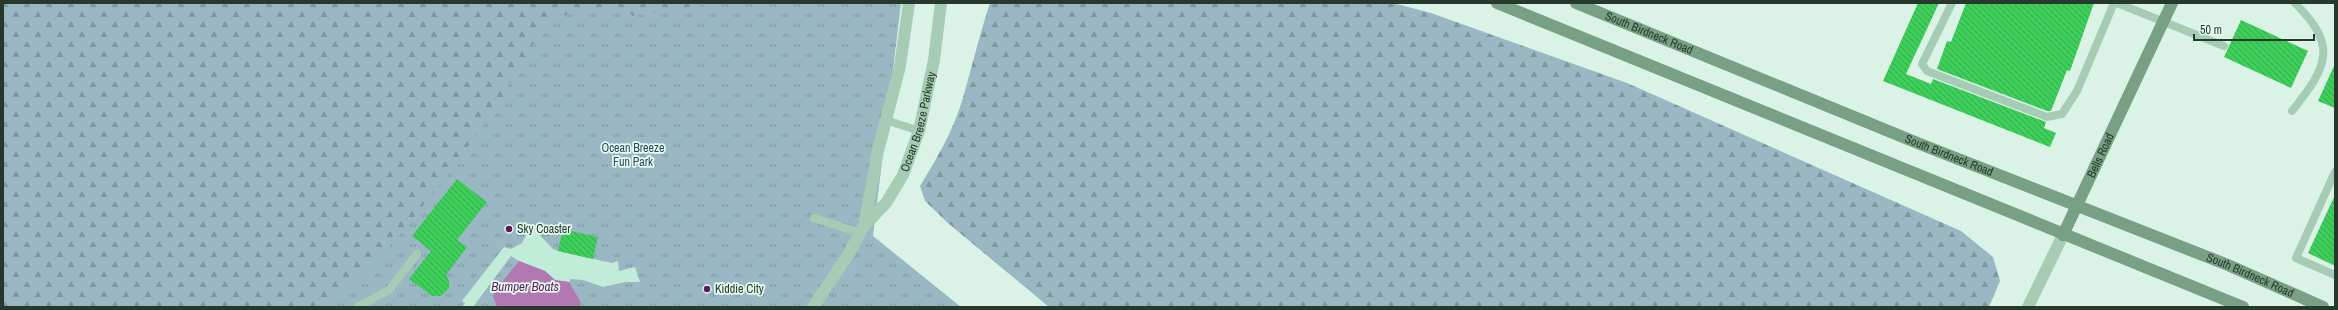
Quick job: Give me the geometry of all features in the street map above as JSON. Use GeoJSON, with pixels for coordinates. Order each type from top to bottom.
{"type":"FeatureCollection","features":[{"type":"Feature","properties":{"kind":"main road"},"geometry":{"type":"LineString","coordinates":[[1497,3],[2063,235],[2243,307]]}},
{"type":"Feature","properties":{"kind":"main road","name":"South Birdneck Road"},"geometry":{"type":"LineString","coordinates":[[1576,3],[1920,144],[2228,265],[2323,307]]}},
{"type":"Feature","properties":{"kind":"main road","name":"Bells Road"},"geometry":{"type":"LineString","coordinates":[[2063,235],[2172,3]]}},
{"type":"Feature","properties":{"kind":"street","name":"Ocean Breeze Parkway"},"geometry":{"type":"LineString","coordinates":[[862,230],[886,120],[900,66],[909,3]]}},
{"type":"Feature","properties":{"kind":"street","name":"Ocean Breeze Parkway"},"geometry":{"type":"LineString","coordinates":[[812,307],[862,230],[886,203],[904,175],[919,131],[934,60],[941,3]]}},
{"type":"Feature","properties":{"kind":"street","name":"Bells Road"},"geometry":{"type":"LineString","coordinates":[[2028,307],[2063,235]]}},
{"type":"Feature","properties":{"kind":"lane"},"geometry":{"type":"LineString","coordinates":[[1952,3],[1922,64],[1927,71],[2047,117],[2062,114],[2077,91],[2115,3],[2224,46]]}},
{"type":"Feature","properties":{"kind":"lane"},"geometry":{"type":"LineString","coordinates":[[2292,111],[2318,79],[2328,60],[2330,43],[2323,29],[2295,3]]}},
{"type":"Feature","properties":{"kind":"lane"},"geometry":{"type":"LineString","coordinates":[[886,120],[919,131]]}},
{"type":"Feature","properties":{"kind":"lane"},"geometry":{"type":"LineString","coordinates":[[2335,172],[2296,258],[2335,275]]}},
{"type":"Feature","properties":{"kind":"lane"},"geometry":{"type":"LineString","coordinates":[[814,218],[862,230]]}},
{"type":"Feature","properties":{"kind":"lane"},"geometry":{"type":"LineString","coordinates":[[357,307],[389,290],[417,254]]}},
{"type":"Feature","properties":{"kind":"green space"},"geometry":{"type":"Polygon","coordinates":[[[3,3],[715,3],[633,16],[625,8],[615,7],[568,14],[552,19],[541,30],[504,95],[445,179],[395,240],[354,285],[322,307],[3,307],[3,3]]]}},
{"type":"Feature","properties":{"kind":"green space","name":"Ocean Breeze Fun Park"},"geometry":{"type":"Polygon","coordinates":[[[530,3],[901,3],[873,236],[961,307],[305,307],[530,3]]]}},
{"type":"Feature","properties":{"kind":"green space"},"geometry":{"type":"Polygon","coordinates":[[[990,3],[1393,3],[1431,13],[1627,83],[1961,231],[1993,257],[2000,281],[1989,307],[1049,307],[949,224],[925,201],[920,186],[944,145],[954,123],[966,88],[990,3]]]}},
{"type":"Feature","properties":{"kind":"shaded area"},"geometry":{"type":"Polygon","coordinates":[[[531,226],[553,249],[558,251],[612,263],[618,261],[619,271],[635,267],[640,282],[625,282],[603,287],[583,280],[571,279],[569,282],[555,280],[545,271],[519,261],[511,256],[473,307],[462,307],[465,303],[462,301],[504,247],[511,249],[522,243],[531,226]]]}},
{"type":"Feature","properties":{"kind":"water","name":"Bumper Boats"},"geometry":{"type":"Polygon","coordinates":[[[519,261],[545,271],[555,280],[569,282],[580,301],[580,307],[497,307],[493,296],[495,291],[519,261]]]}},
{"type":"Feature","properties":{"kind":"building"},"geometry":{"type":"Polygon","coordinates":[[[1918,3],[1939,3],[1906,74],[1931,84],[1933,79],[2046,122],[2044,128],[2056,133],[2050,147],[1883,81],[1918,3]]]}},
{"type":"Feature","properties":{"kind":"building"},"geometry":{"type":"Polygon","coordinates":[[[1966,3],[2094,3],[2070,71],[2067,70],[2051,111],[2047,111],[1937,69],[1947,41],[1951,42],[1966,3]]]}},
{"type":"Feature","properties":{"kind":"building"},"geometry":{"type":"Polygon","coordinates":[[[2241,20],[2308,51],[2291,88],[2224,57],[2241,20]]]}},
{"type":"Feature","properties":{"kind":"building"},"geometry":{"type":"Polygon","coordinates":[[[2335,64],[2335,108],[2318,101],[2335,64]]]}},
{"type":"Feature","properties":{"kind":"building"},"geometry":{"type":"Polygon","coordinates":[[[457,179],[487,202],[457,240],[467,247],[446,275],[449,281],[449,288],[441,296],[432,296],[409,279],[431,251],[412,236],[457,179]]]}},
{"type":"Feature","properties":{"kind":"building"},"geometry":{"type":"Polygon","coordinates":[[[2335,195],[2335,266],[2308,253],[2335,195]]]}},
{"type":"Feature","properties":{"kind":"building"},"geometry":{"type":"Polygon","coordinates":[[[563,229],[598,237],[593,259],[558,251],[563,229]]]}},
{"type":"Feature","properties":{"kind":"place","name":"Sky Coaster"},"geometry":{"type":"Point","coordinates":[509,229]}},
{"type":"Feature","properties":{"kind":"place","name":"Kiddie City"},"geometry":{"type":"Point","coordinates":[707,289]}}]}
